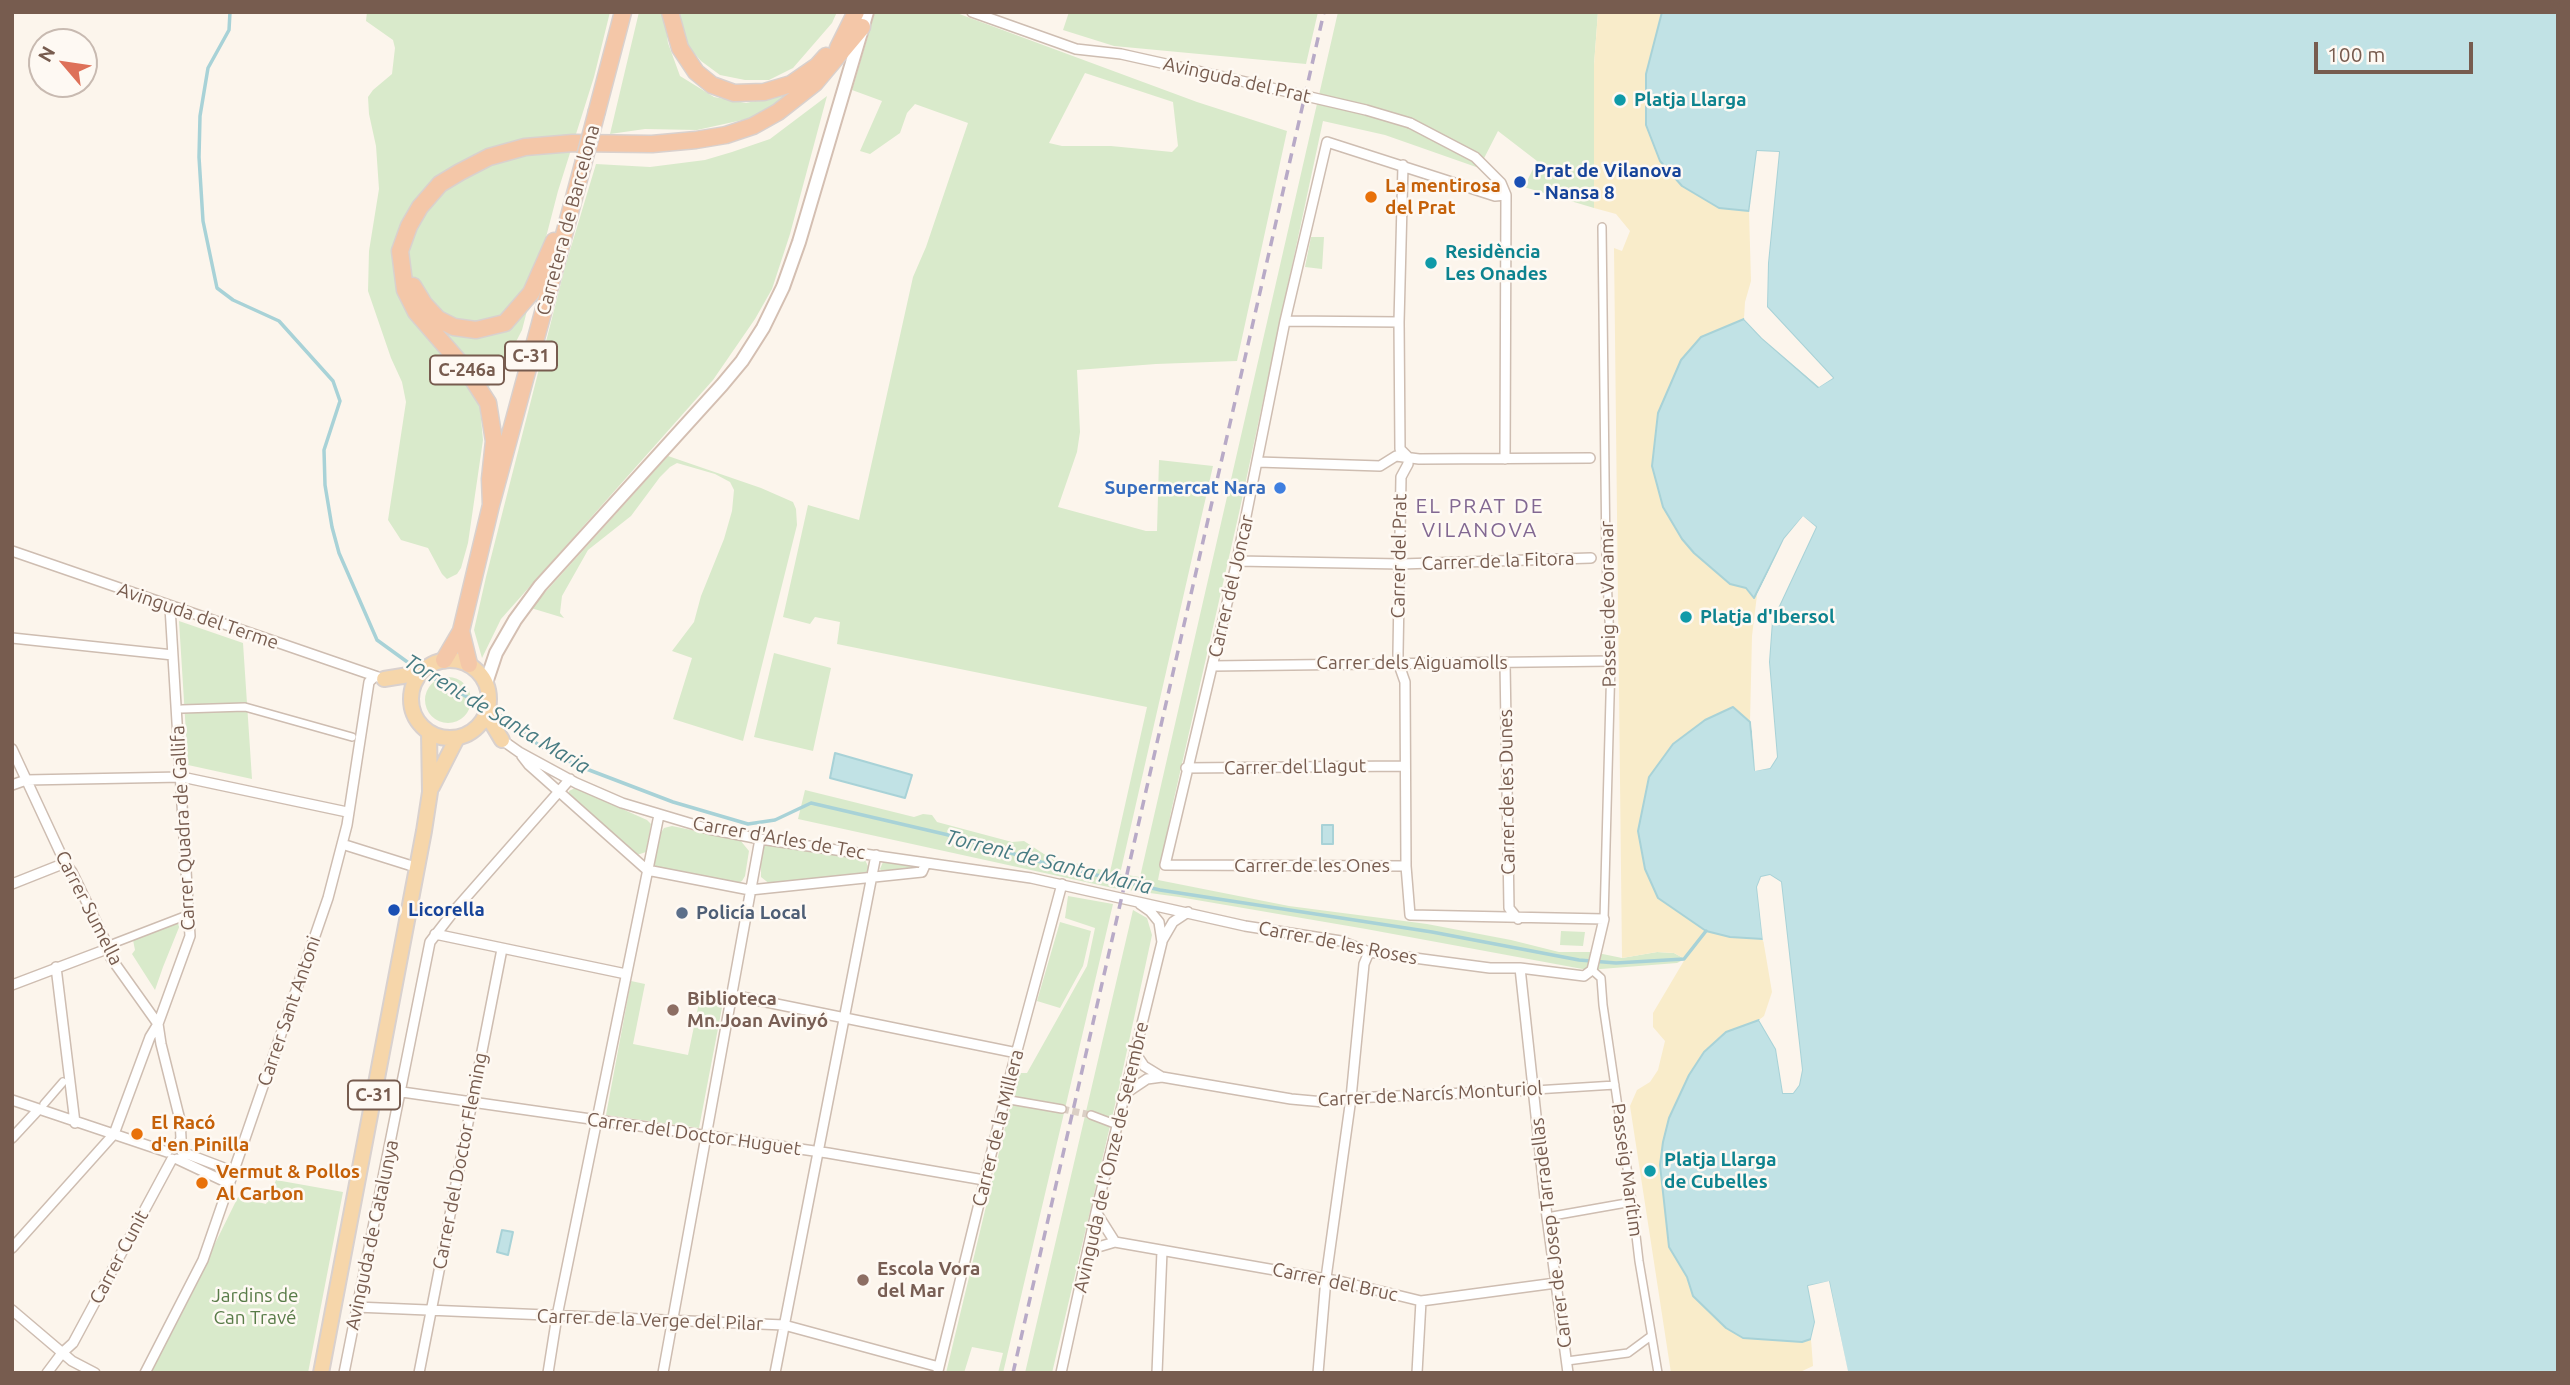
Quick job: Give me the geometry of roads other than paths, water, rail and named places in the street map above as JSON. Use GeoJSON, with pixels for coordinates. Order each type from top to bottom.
{"type":"FeatureCollection","features":[{"type":"Feature","properties":{"kind":"highway","name":"Carretera de Barcelona"},"geometry":{"type":"LineString","coordinates":[[461,631],[491,505],[624,12]]}},
{"type":"Feature","properties":{"kind":"highway"},"geometry":{"type":"LineString","coordinates":[[670,12],[680,48],[696,72],[712,85],[734,93],[764,93],[791,84],[817,66],[844,36]]}},
{"type":"Feature","properties":{"kind":"highway"},"geometry":{"type":"LineString","coordinates":[[830,66],[863,16]]}},
{"type":"Feature","properties":{"kind":"highway","name":"C-246a"},"geometry":{"type":"LineString","coordinates":[[491,505],[490,479],[494,440],[488,403],[468,372],[415,312],[405,290],[400,251],[409,226],[420,207],[440,184],[489,157],[526,147],[573,143],[652,144],[726,135],[753,126],[778,112],[815,83],[830,66],[844,36],[863,16]]}},
{"type":"Feature","properties":{"kind":"highway","name":"C-246a"},"geometry":{"type":"LineString","coordinates":[[400,251],[411,284],[424,304],[438,318],[454,327],[477,330],[486,328],[505,323],[531,293],[571,207]]}},
{"type":"Feature","properties":{"kind":"highway","name":"C-31"},"geometry":{"type":"LineString","coordinates":[[444,660],[461,631]]}},
{"type":"Feature","properties":{"kind":"highway","name":"C-31"},"geometry":{"type":"LineString","coordinates":[[461,631],[469,664]]}},
{"type":"Feature","properties":{"kind":"main road"},"geometry":{"type":"LineString","coordinates":[[502,740],[488,709],[486,683],[496,653],[515,620],[540,586],[723,385],[764,328],[783,287],[799,242],[863,16]]}},
{"type":"Feature","properties":{"kind":"main road"},"geometry":{"type":"LineString","coordinates":[[379,678],[422,672],[444,660],[469,664]]}},
{"type":"Feature","properties":{"kind":"main road","name":"C-31"},"geometry":{"type":"LineString","coordinates":[[469,664],[479,672],[486,683]]}},
{"type":"Feature","properties":{"kind":"main road"},"geometry":{"type":"LineString","coordinates":[[422,672],[412,689],[411,701],[413,713],[429,732],[438,737],[457,738],[475,730],[488,709]]}},
{"type":"Feature","properties":{"kind":"main road"},"geometry":{"type":"LineString","coordinates":[[379,678],[400,689],[411,701]]}},
{"type":"Feature","properties":{"kind":"main road"},"geometry":{"type":"LineString","coordinates":[[475,730],[502,740]]}},
{"type":"Feature","properties":{"kind":"main road","name":"C-31"},"geometry":{"type":"LineString","coordinates":[[425,818],[430,792],[429,732]]}},
{"type":"Feature","properties":{"kind":"main road","name":"C-31"},"geometry":{"type":"LineString","coordinates":[[430,792],[457,738]]}},
{"type":"Feature","properties":{"kind":"main road","name":"Avinguda de Catalunya"},"geometry":{"type":"LineString","coordinates":[[314,1373],[412,866],[425,818]]}},
{"type":"Feature","properties":{"kind":"main road","name":"Avinguda de Catalunya"},"geometry":{"type":"LineString","coordinates":[[321,1373],[409,919],[425,818]]}},
{"type":"Feature","properties":{"kind":"street","name":"Avinguda del Prat"},"geometry":{"type":"LineString","coordinates":[[972,12],[1076,49],[1121,54],[1224,76],[1410,123],[1475,157],[1501,183],[1506,195]]}},
{"type":"Feature","properties":{"kind":"street","name":"Carrer del Joncar"},"geometry":{"type":"LineString","coordinates":[[1165,865],[1237,561],[1285,321],[1327,142],[1403,165]]}},
{"type":"Feature","properties":{"kind":"street"},"geometry":{"type":"LineString","coordinates":[[1403,165],[1495,196],[1506,195],[1504,459]]}},
{"type":"Feature","properties":{"kind":"street","name":"Carrer del Prat"},"geometry":{"type":"LineString","coordinates":[[1403,165],[1399,322],[1400,449],[1408,457],[1408,464],[1401,477],[1398,662],[1405,682],[1406,866]]}},
{"type":"Feature","properties":{"kind":"street"},"geometry":{"type":"LineString","coordinates":[[1477,189],[1489,184],[1490,172]]}},
{"type":"Feature","properties":{"kind":"street","name":"Passeig de Voramar"},"geometry":{"type":"LineString","coordinates":[[1590,970],[1604,919],[1611,661],[1606,558],[1602,227]]}},
{"type":"Feature","properties":{"kind":"street"},"geometry":{"type":"LineString","coordinates":[[1285,321],[1399,322]]}},
{"type":"Feature","properties":{"kind":"street"},"geometry":{"type":"LineString","coordinates":[[1258,462],[1380,467],[1396,456],[1419,460],[1590,458]]}},
{"type":"Feature","properties":{"kind":"street","name":"Avinguda del Terme"},"geometry":{"type":"LineString","coordinates":[[12,551],[379,678]]}},
{"type":"Feature","properties":{"kind":"street","name":"Carrer de la Fitora"},"geometry":{"type":"LineString","coordinates":[[1237,561],[1399,564],[1591,558]]}},
{"type":"Feature","properties":{"kind":"street","name":"Carrer Quadra de Gallifa"},"geometry":{"type":"LineString","coordinates":[[12,1248],[114,1134],[190,936],[170,607]]}},
{"type":"Feature","properties":{"kind":"street"},"geometry":{"type":"LineString","coordinates":[[12,638],[173,655]]}},
{"type":"Feature","properties":{"kind":"street","name":"Carrer dels Aiguamolls"},"geometry":{"type":"LineString","coordinates":[[1212,666],[1611,661]]}},
{"type":"Feature","properties":{"kind":"street","name":"Carrer de les Dunes"},"geometry":{"type":"LineString","coordinates":[[1505,663],[1509,908]]}},
{"type":"Feature","properties":{"kind":"street","name":"Carrer Sant Antoni"},"geometry":{"type":"LineString","coordinates":[[145,1373],[203,1260],[328,898],[348,813],[369,682],[379,678]]}},
{"type":"Feature","properties":{"kind":"street"},"geometry":{"type":"LineString","coordinates":[[182,709],[245,707],[352,737]]}},
{"type":"Feature","properties":{"kind":"street","name":"Carrer d'Arles de Tec"},"geometry":{"type":"LineString","coordinates":[[502,740],[570,779],[622,803],[709,829],[1062,884],[1136,901]]}},
{"type":"Feature","properties":{"kind":"street","name":"Carrer Sumella"},"geometry":{"type":"LineString","coordinates":[[12,749],[111,958],[158,1024],[180,1120],[181,1138],[175,1154]]}},
{"type":"Feature","properties":{"kind":"street","name":"Carrer d'Arles de Tec"},"geometry":{"type":"LineString","coordinates":[[519,752],[528,765],[647,870],[750,890],[922,872],[926,863]]}},
{"type":"Feature","properties":{"kind":"street","name":"Carrer del Llagut"},"geometry":{"type":"LineString","coordinates":[[1186,768],[1404,766]]}},
{"type":"Feature","properties":{"kind":"street"},"geometry":{"type":"LineString","coordinates":[[12,785],[26,780],[181,777],[348,813]]}},
{"type":"Feature","properties":{"kind":"street"},"geometry":{"type":"LineString","coordinates":[[570,779],[435,934],[626,974]]}},
{"type":"Feature","properties":{"kind":"street"},"geometry":{"type":"LineString","coordinates":[[548,1373],[557,1316],[659,814]]}},
{"type":"Feature","properties":{"kind":"street"},"geometry":{"type":"LineString","coordinates":[[663,1373],[760,839]]}},
{"type":"Feature","properties":{"kind":"street"},"geometry":{"type":"LineString","coordinates":[[342,844],[412,866]]}},
{"type":"Feature","properties":{"kind":"street"},"geometry":{"type":"LineString","coordinates":[[775,1373],[876,855]]}},
{"type":"Feature","properties":{"kind":"street"},"geometry":{"type":"LineString","coordinates":[[12,884],[65,863]]}},
{"type":"Feature","properties":{"kind":"street","name":"Carrer de les Ones"},"geometry":{"type":"LineString","coordinates":[[1165,865],[1406,866],[1410,915],[1604,919]]}},
{"type":"Feature","properties":{"kind":"street","name":"Carrer de la Millera"},"geometry":{"type":"LineString","coordinates":[[938,1370],[1062,884]]}},
{"type":"Feature","properties":{"kind":"street"},"geometry":{"type":"LineString","coordinates":[[1136,901],[1159,922],[1162,942]]}},
{"type":"Feature","properties":{"kind":"street","name":"Carrer de les Roses"},"geometry":{"type":"LineString","coordinates":[[1136,901],[1245,926],[1341,941],[1369,952],[1490,968],[1590,970]]}},
{"type":"Feature","properties":{"kind":"street"},"geometry":{"type":"LineString","coordinates":[[1499,917],[1509,908],[1518,919]]}},
{"type":"Feature","properties":{"kind":"street","name":"Avinguda de l'Onze de Setembre"},"geometry":{"type":"LineString","coordinates":[[1061,1373],[1096,1212],[1162,942],[1173,922],[1188,912]]}},
{"type":"Feature","properties":{"kind":"street"},"geometry":{"type":"LineString","coordinates":[[12,985],[190,914]]}},
{"type":"Feature","properties":{"kind":"street","name":"Avinguda de Catalunya"},"geometry":{"type":"LineString","coordinates":[[344,1373],[430,942],[435,934]]}},
{"type":"Feature","properties":{"kind":"street","name":"Carrer del Doctor Fleming"},"geometry":{"type":"LineString","coordinates":[[419,1373],[502,949]]}},
{"type":"Feature","properties":{"kind":"street"},"geometry":{"type":"LineString","coordinates":[[1318,1373],[1326,1278],[1351,1098],[1364,964],[1369,952]]}},
{"type":"Feature","properties":{"kind":"street"},"geometry":{"type":"LineString","coordinates":[[56,967],[75,1123]]}},
{"type":"Feature","properties":{"kind":"street","name":"Carrer de Josep Tarradellas"},"geometry":{"type":"LineString","coordinates":[[1520,968],[1547,1217],[1568,1373]]}},
{"type":"Feature","properties":{"kind":"street","name":"Passeig Marítim"},"geometry":{"type":"LineString","coordinates":[[1590,970],[1601,978],[1650,1336],[1658,1373]]}},
{"type":"Feature","properties":{"kind":"street"},"geometry":{"type":"LineString","coordinates":[[732,995],[1017,1053]]}},
{"type":"Feature","properties":{"kind":"street"},"geometry":{"type":"LineString","coordinates":[[1136,1054],[1144,1066],[1162,1077]]}},
{"type":"Feature","properties":{"kind":"street"},"geometry":{"type":"LineString","coordinates":[[1126,1093],[1147,1079],[1162,1077]]}},
{"type":"Feature","properties":{"kind":"street","name":"Carrer de Narcís Monturiol"},"geometry":{"type":"LineString","coordinates":[[1162,1077],[1324,1102],[1351,1098],[1615,1085]]}},
{"type":"Feature","properties":{"kind":"street"},"geometry":{"type":"LineString","coordinates":[[12,1138],[63,1082]]}},
{"type":"Feature","properties":{"kind":"street","name":"Carrer del Doctor Huguet"},"geometry":{"type":"LineString","coordinates":[[402,1092],[818,1151],[985,1180]]}},
{"type":"Feature","properties":{"kind":"street"},"geometry":{"type":"LineString","coordinates":[[12,1100],[41,1107],[75,1123],[232,1171]]}},
{"type":"Feature","properties":{"kind":"street"},"geometry":{"type":"LineString","coordinates":[[1010,1100],[1062,1109]]}},
{"type":"Feature","properties":{"kind":"street"},"geometry":{"type":"LineString","coordinates":[[1091,1115],[1112,1123]]}},
{"type":"Feature","properties":{"kind":"street"},"geometry":{"type":"LineString","coordinates":[[175,1154],[185,1165],[228,1183]]}},
{"type":"Feature","properties":{"kind":"street","name":"Carrer Cunit"},"geometry":{"type":"LineString","coordinates":[[47,1373],[73,1343],[175,1154]]}},
{"type":"Feature","properties":{"kind":"street"},"geometry":{"type":"LineString","coordinates":[[1547,1217],[1632,1202]]}},
{"type":"Feature","properties":{"kind":"street"},"geometry":{"type":"LineString","coordinates":[[1096,1212],[1115,1242]]}},
{"type":"Feature","properties":{"kind":"street","name":"Carrer del Bruc"},"geometry":{"type":"LineString","coordinates":[[1088,1250],[1115,1242],[1326,1278],[1421,1301],[1556,1283]]}},
{"type":"Feature","properties":{"kind":"street"},"geometry":{"type":"LineString","coordinates":[[1157,1373],[1162,1251]]}},
{"type":"Feature","properties":{"kind":"street"},"geometry":{"type":"LineString","coordinates":[[1417,1373],[1421,1301]]}},
{"type":"Feature","properties":{"kind":"street","name":"Carrer de la Verge del Pilar"},"geometry":{"type":"LineString","coordinates":[[356,1307],[784,1325],[938,1370]]}},
{"type":"Feature","properties":{"kind":"street"},"geometry":{"type":"LineString","coordinates":[[12,1310],[72,1361],[95,1373]]}},
{"type":"Feature","properties":{"kind":"street"},"geometry":{"type":"LineString","coordinates":[[1567,1361],[1628,1353],[1650,1336]]}},
{"type":"Feature","properties":{"kind":"water"},"geometry":{"type":"Polygon","coordinates":[[[1662,12],[2558,12],[2558,1373],[1847,1373],[1829,1282],[1808,1286],[1815,1322],[1811,1339],[1802,1342],[1743,1338],[1726,1328],[1693,1296],[1687,1277],[1669,1247],[1660,1165],[1663,1142],[1669,1118],[1689,1075],[1704,1052],[1726,1032],[1759,1020],[1776,1049],[1783,1093],[1793,1093],[1799,1085],[1802,1070],[1781,882],[1770,875],[1761,877],[1757,887],[1763,939],[1730,937],[1706,931],[1658,898],[1645,869],[1638,831],[1649,777],[1673,744],[1705,720],[1733,707],[1750,722],[1755,770],[1770,768],[1777,757],[1769,662],[1772,621],[1816,527],[1803,517],[1784,539],[1754,598],[1746,588],[1730,584],[1694,553],[1682,539],[1663,507],[1652,466],[1658,413],[1681,360],[1701,337],[1744,319],[1818,387],[1833,378],[1767,307],[1768,263],[1779,152],[1757,151],[1749,211],[1719,208],[1682,186],[1660,161],[1646,125],[1646,74],[1662,12]]]}},
{"type":"Feature","properties":{"kind":"water"},"geometry":{"type":"Polygon","coordinates":[[[835,753],[912,775],[905,798],[830,778],[835,753]]]}},
{"type":"Feature","properties":{"kind":"water"},"geometry":{"type":"Polygon","coordinates":[[[1322,825],[1333,825],[1333,844],[1322,844],[1322,825]]]}},
{"type":"Feature","properties":{"kind":"water"},"geometry":{"type":"Polygon","coordinates":[[[502,1230],[513,1232],[508,1255],[497,1252],[502,1230]]]}},
{"type":"Feature","properties":{"kind":"waterway","name":"Torrent de Santa Maria"},"geometry":{"type":"LineString","coordinates":[[230,12],[229,30],[208,68],[200,116],[199,157],[203,221],[217,288],[233,300],[279,321],[333,381],[340,401],[324,450],[325,485],[339,553],[377,640],[417,669]]}},
{"type":"Feature","properties":{"kind":"waterway","name":"Torrent de Santa Maria"},"geometry":{"type":"LineString","coordinates":[[424,673],[505,718],[540,746],[576,765],[673,802],[748,824],[775,820],[811,803],[957,837],[1041,862],[1160,890],[1432,932],[1579,960],[1616,963],[1684,959],[1706,931]]}},
{"type":"Feature","properties":{"kind":"tunnel"},"geometry":{"type":"LineString","coordinates":[[1062,1109],[1091,1115]]}},
{"type":"Feature","properties":{"kind":"railway"},"geometry":{"type":"LineString","coordinates":[[1013,1373],[1324,12]]}},
{"type":"Feature","properties":{"kind":"place","name":"Platja Llarga"},"geometry":{"type":"Point","coordinates":[1620,100]}},
{"type":"Feature","properties":{"kind":"place","name":"Prat de Vilanova - Nansa 8"},"geometry":{"type":"Point","coordinates":[1520,182]}},
{"type":"Feature","properties":{"kind":"place","name":"La mentirosa del Prat"},"geometry":{"type":"Point","coordinates":[1371,197]}},
{"type":"Feature","properties":{"kind":"place","name":"Residència Les Onades"},"geometry":{"type":"Point","coordinates":[1431,263]}},
{"type":"Feature","properties":{"kind":"place","name":"Supermercat Nara"},"geometry":{"type":"Point","coordinates":[1280,488]}},
{"type":"Feature","properties":{"kind":"place","name":"Platja d'Ibersol"},"geometry":{"type":"Point","coordinates":[1686,617]}},
{"type":"Feature","properties":{"kind":"place","name":"Licorella"},"geometry":{"type":"Point","coordinates":[394,910]}},
{"type":"Feature","properties":{"kind":"place","name":"Policía Local"},"geometry":{"type":"Point","coordinates":[682,913]}},
{"type":"Feature","properties":{"kind":"place","name":"Biblioteca Mn.Joan Avinyó"},"geometry":{"type":"Point","coordinates":[673,1010]}},
{"type":"Feature","properties":{"kind":"place","name":"El Racó d'en Pinilla"},"geometry":{"type":"Point","coordinates":[137,1134]}},
{"type":"Feature","properties":{"kind":"place","name":"Platja Llarga de Cubelles"},"geometry":{"type":"Point","coordinates":[1650,1171]}},
{"type":"Feature","properties":{"kind":"place","name":"Vermut & Pollos Al Carbon"},"geometry":{"type":"Point","coordinates":[202,1183]}},
{"type":"Feature","properties":{"kind":"place","name":"Escola Vora del Mar"},"geometry":{"type":"Point","coordinates":[863,1280]}},
{"type":"Feature","properties":{"kind":"district","name":"EL PRAT DE VILANOVA"},"geometry":{"type":"Point","coordinates":[1480,518]}},
{"type":"Feature","properties":{"kind":"park label","name":"Jardins de Can Travé"},"geometry":{"type":"Point","coordinates":[255,1307]}}]}
